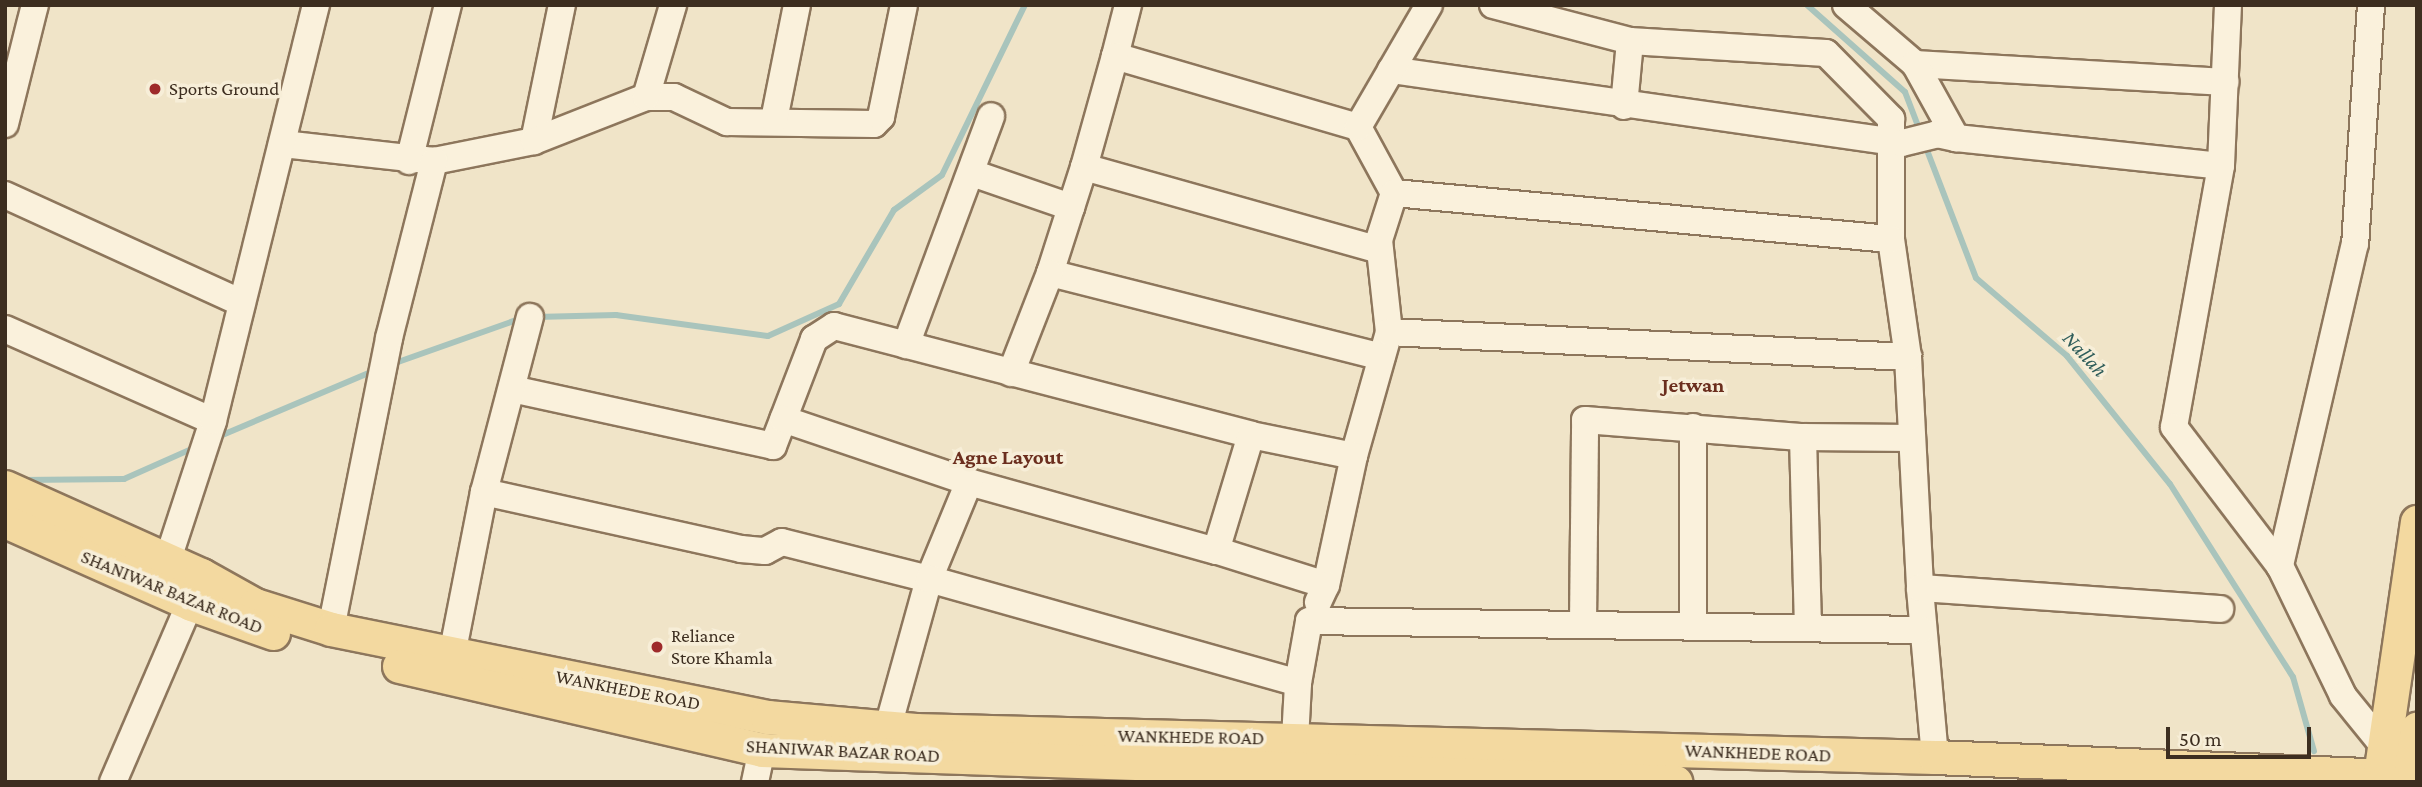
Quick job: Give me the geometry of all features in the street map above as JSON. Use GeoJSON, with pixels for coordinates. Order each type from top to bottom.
{"type":"FeatureCollection","features":[{"type":"Feature","properties":{"kind":"main road","name":"WANKHEDE ROAD"},"geometry":{"type":"LineString","coordinates":[[5,487],[167,562],[196,589],[331,629],[767,717],[1294,754],[1935,757],[2396,773]]}},
{"type":"Feature","properties":{"kind":"main road","name":"SHANIWAR BAZAR ROAD"},"geometry":{"type":"LineString","coordinates":[[5,521],[196,589],[286,638],[759,766],[1211,774],[1294,754],[1675,782]]}},
{"type":"Feature","properties":{"kind":"main road"},"geometry":{"type":"LineString","coordinates":[[2396,773],[2417,522]]}},
{"type":"Feature","properties":{"kind":"main road"},"geometry":{"type":"LineString","coordinates":[[2396,773],[2417,729]]}},
{"type":"Feature","properties":{"kind":"street"},"geometry":{"type":"LineString","coordinates":[[5,124],[35,5]]}},
{"type":"Feature","properties":{"kind":"street"},"geometry":{"type":"LineString","coordinates":[[167,562],[213,421],[316,5]]}},
{"type":"Feature","properties":{"kind":"street"},"geometry":{"type":"LineString","coordinates":[[331,629],[389,338],[448,5]]}},
{"type":"Feature","properties":{"kind":"street"},"geometry":{"type":"LineString","coordinates":[[534,141],[562,5]]}},
{"type":"Feature","properties":{"kind":"street"},"geometry":{"type":"LineString","coordinates":[[646,97],[673,5]]}},
{"type":"Feature","properties":{"kind":"street"},"geometry":{"type":"LineString","coordinates":[[774,120],[797,5]]}},
{"type":"Feature","properties":{"kind":"street"},"geometry":{"type":"LineString","coordinates":[[283,144],[421,161],[534,141],[646,97],[674,97],[727,122],[878,122],[904,5]]}},
{"type":"Feature","properties":{"kind":"street"},"geometry":{"type":"LineString","coordinates":[[1011,373],[1050,273],[1084,167],[1128,5]]}},
{"type":"Feature","properties":{"kind":"street"},"geometry":{"type":"LineString","coordinates":[[1358,127],[1428,5]]}},
{"type":"Feature","properties":{"kind":"street"},"geometry":{"type":"LineString","coordinates":[[1493,5],[1630,41],[1826,53],[1891,119],[1897,143],[1891,239],[1908,357],[1921,630],[1935,757]]}},
{"type":"Feature","properties":{"kind":"street"},"geometry":{"type":"LineString","coordinates":[[1846,5],[1915,64],[1947,136]]}},
{"type":"Feature","properties":{"kind":"street"},"geometry":{"type":"LineString","coordinates":[[2228,5],[2221,166],[2174,427],[2280,566],[2343,696],[2396,773]]}},
{"type":"Feature","properties":{"kind":"street"},"geometry":{"type":"LineString","coordinates":[[2280,566],[2355,243],[2371,5]]}},
{"type":"Feature","properties":{"kind":"street"},"geometry":{"type":"LineString","coordinates":[[1624,106],[1630,41]]}},
{"type":"Feature","properties":{"kind":"street"},"geometry":{"type":"LineString","coordinates":[[1115,56],[1358,127],[1394,193],[1379,240],[1389,332],[1354,456],[1326,585],[1309,621],[1298,683],[1294,754]]}},
{"type":"Feature","properties":{"kind":"street"},"geometry":{"type":"LineString","coordinates":[[1915,64],[2225,82]]}},
{"type":"Feature","properties":{"kind":"street"},"geometry":{"type":"LineString","coordinates":[[1391,70],[1624,106],[1897,143],[1947,136],[2221,166]]}},
{"type":"Feature","properties":{"kind":"street"},"geometry":{"type":"LineString","coordinates":[[906,345],[992,116]]}},
{"type":"Feature","properties":{"kind":"street"},"geometry":{"type":"LineString","coordinates":[[1084,167],[1380,250]]}},
{"type":"Feature","properties":{"kind":"street"},"geometry":{"type":"LineString","coordinates":[[972,173],[1071,207]]}},
{"type":"Feature","properties":{"kind":"street"},"geometry":{"type":"LineString","coordinates":[[1394,193],[1891,239]]}},
{"type":"Feature","properties":{"kind":"street"},"geometry":{"type":"LineString","coordinates":[[5,195],[242,303]]}},
{"type":"Feature","properties":{"kind":"street"},"geometry":{"type":"LineString","coordinates":[[1050,273],[1382,358]]}},
{"type":"Feature","properties":{"kind":"street"},"geometry":{"type":"LineString","coordinates":[[452,655],[484,492],[530,317]]}},
{"type":"Feature","properties":{"kind":"street"},"geometry":{"type":"LineString","coordinates":[[512,389],[773,446],[821,332],[834,326],[1251,435],[1354,456]]}},
{"type":"Feature","properties":{"kind":"street"},"geometry":{"type":"LineString","coordinates":[[5,330],[213,421]]}},
{"type":"Feature","properties":{"kind":"street"},"geometry":{"type":"LineString","coordinates":[[1389,332],[1908,357]]}},
{"type":"Feature","properties":{"kind":"street"},"geometry":{"type":"LineString","coordinates":[[783,419],[969,482],[1215,550],[1326,585]]}},
{"type":"Feature","properties":{"kind":"street"},"geometry":{"type":"LineString","coordinates":[[1583,623],[1586,421],[1803,436],[1912,438]]}},
{"type":"Feature","properties":{"kind":"street"},"geometry":{"type":"LineString","coordinates":[[1693,427],[1693,625]]}},
{"type":"Feature","properties":{"kind":"street"},"geometry":{"type":"LineString","coordinates":[[1215,550],[1251,435]]}},
{"type":"Feature","properties":{"kind":"street"},"geometry":{"type":"LineString","coordinates":[[1803,436],[1808,627]]}},
{"type":"Feature","properties":{"kind":"street"},"geometry":{"type":"LineString","coordinates":[[888,727],[929,579],[969,482]]}},
{"type":"Feature","properties":{"kind":"street"},"geometry":{"type":"LineString","coordinates":[[484,492],[741,549],[765,551],[782,542],[929,579],[1298,683]]}},
{"type":"Feature","properties":{"kind":"street"},"geometry":{"type":"LineString","coordinates":[[1920,587],[2220,609]]}},
{"type":"Feature","properties":{"kind":"street"},"geometry":{"type":"LineString","coordinates":[[113,782],[196,589]]}},
{"type":"Feature","properties":{"kind":"street"},"geometry":{"type":"LineString","coordinates":[[1309,621],[1921,630]]}},
{"type":"Feature","properties":{"kind":"waterway"},"geometry":{"type":"LineString","coordinates":[[536,317],[616,315],[768,336],[839,304],[894,210],[942,175],[1025,5]]}},
{"type":"Feature","properties":{"kind":"waterway","name":"Nallah"},"geometry":{"type":"LineString","coordinates":[[1807,5],[1905,92],[1920,131]]}},
{"type":"Feature","properties":{"kind":"waterway","name":"Nallah"},"geometry":{"type":"LineString","coordinates":[[1925,145],[1976,278],[2067,356],[2170,484],[2293,677],[2314,751]]}},
{"type":"Feature","properties":{"kind":"waterway"},"geometry":{"type":"LineString","coordinates":[[398,362],[525,317]]}},
{"type":"Feature","properties":{"kind":"waterway"},"geometry":{"type":"LineString","coordinates":[[220,436],[371,372]]}},
{"type":"Feature","properties":{"kind":"waterway"},"geometry":{"type":"LineString","coordinates":[[21,480],[124,479],[189,450]]}},
{"type":"Feature","properties":{"kind":"place","name":"Sports Ground"},"geometry":{"type":"Point","coordinates":[155,89]}},
{"type":"Feature","properties":{"kind":"place","name":"Reliance Store Khamla"},"geometry":{"type":"Point","coordinates":[657,647]}},
{"type":"Feature","properties":{"kind":"district","name":"Jetwan"},"geometry":{"type":"Point","coordinates":[1693,385]}},
{"type":"Feature","properties":{"kind":"district","name":"Agne Layout"},"geometry":{"type":"Point","coordinates":[1008,457]}}]}
